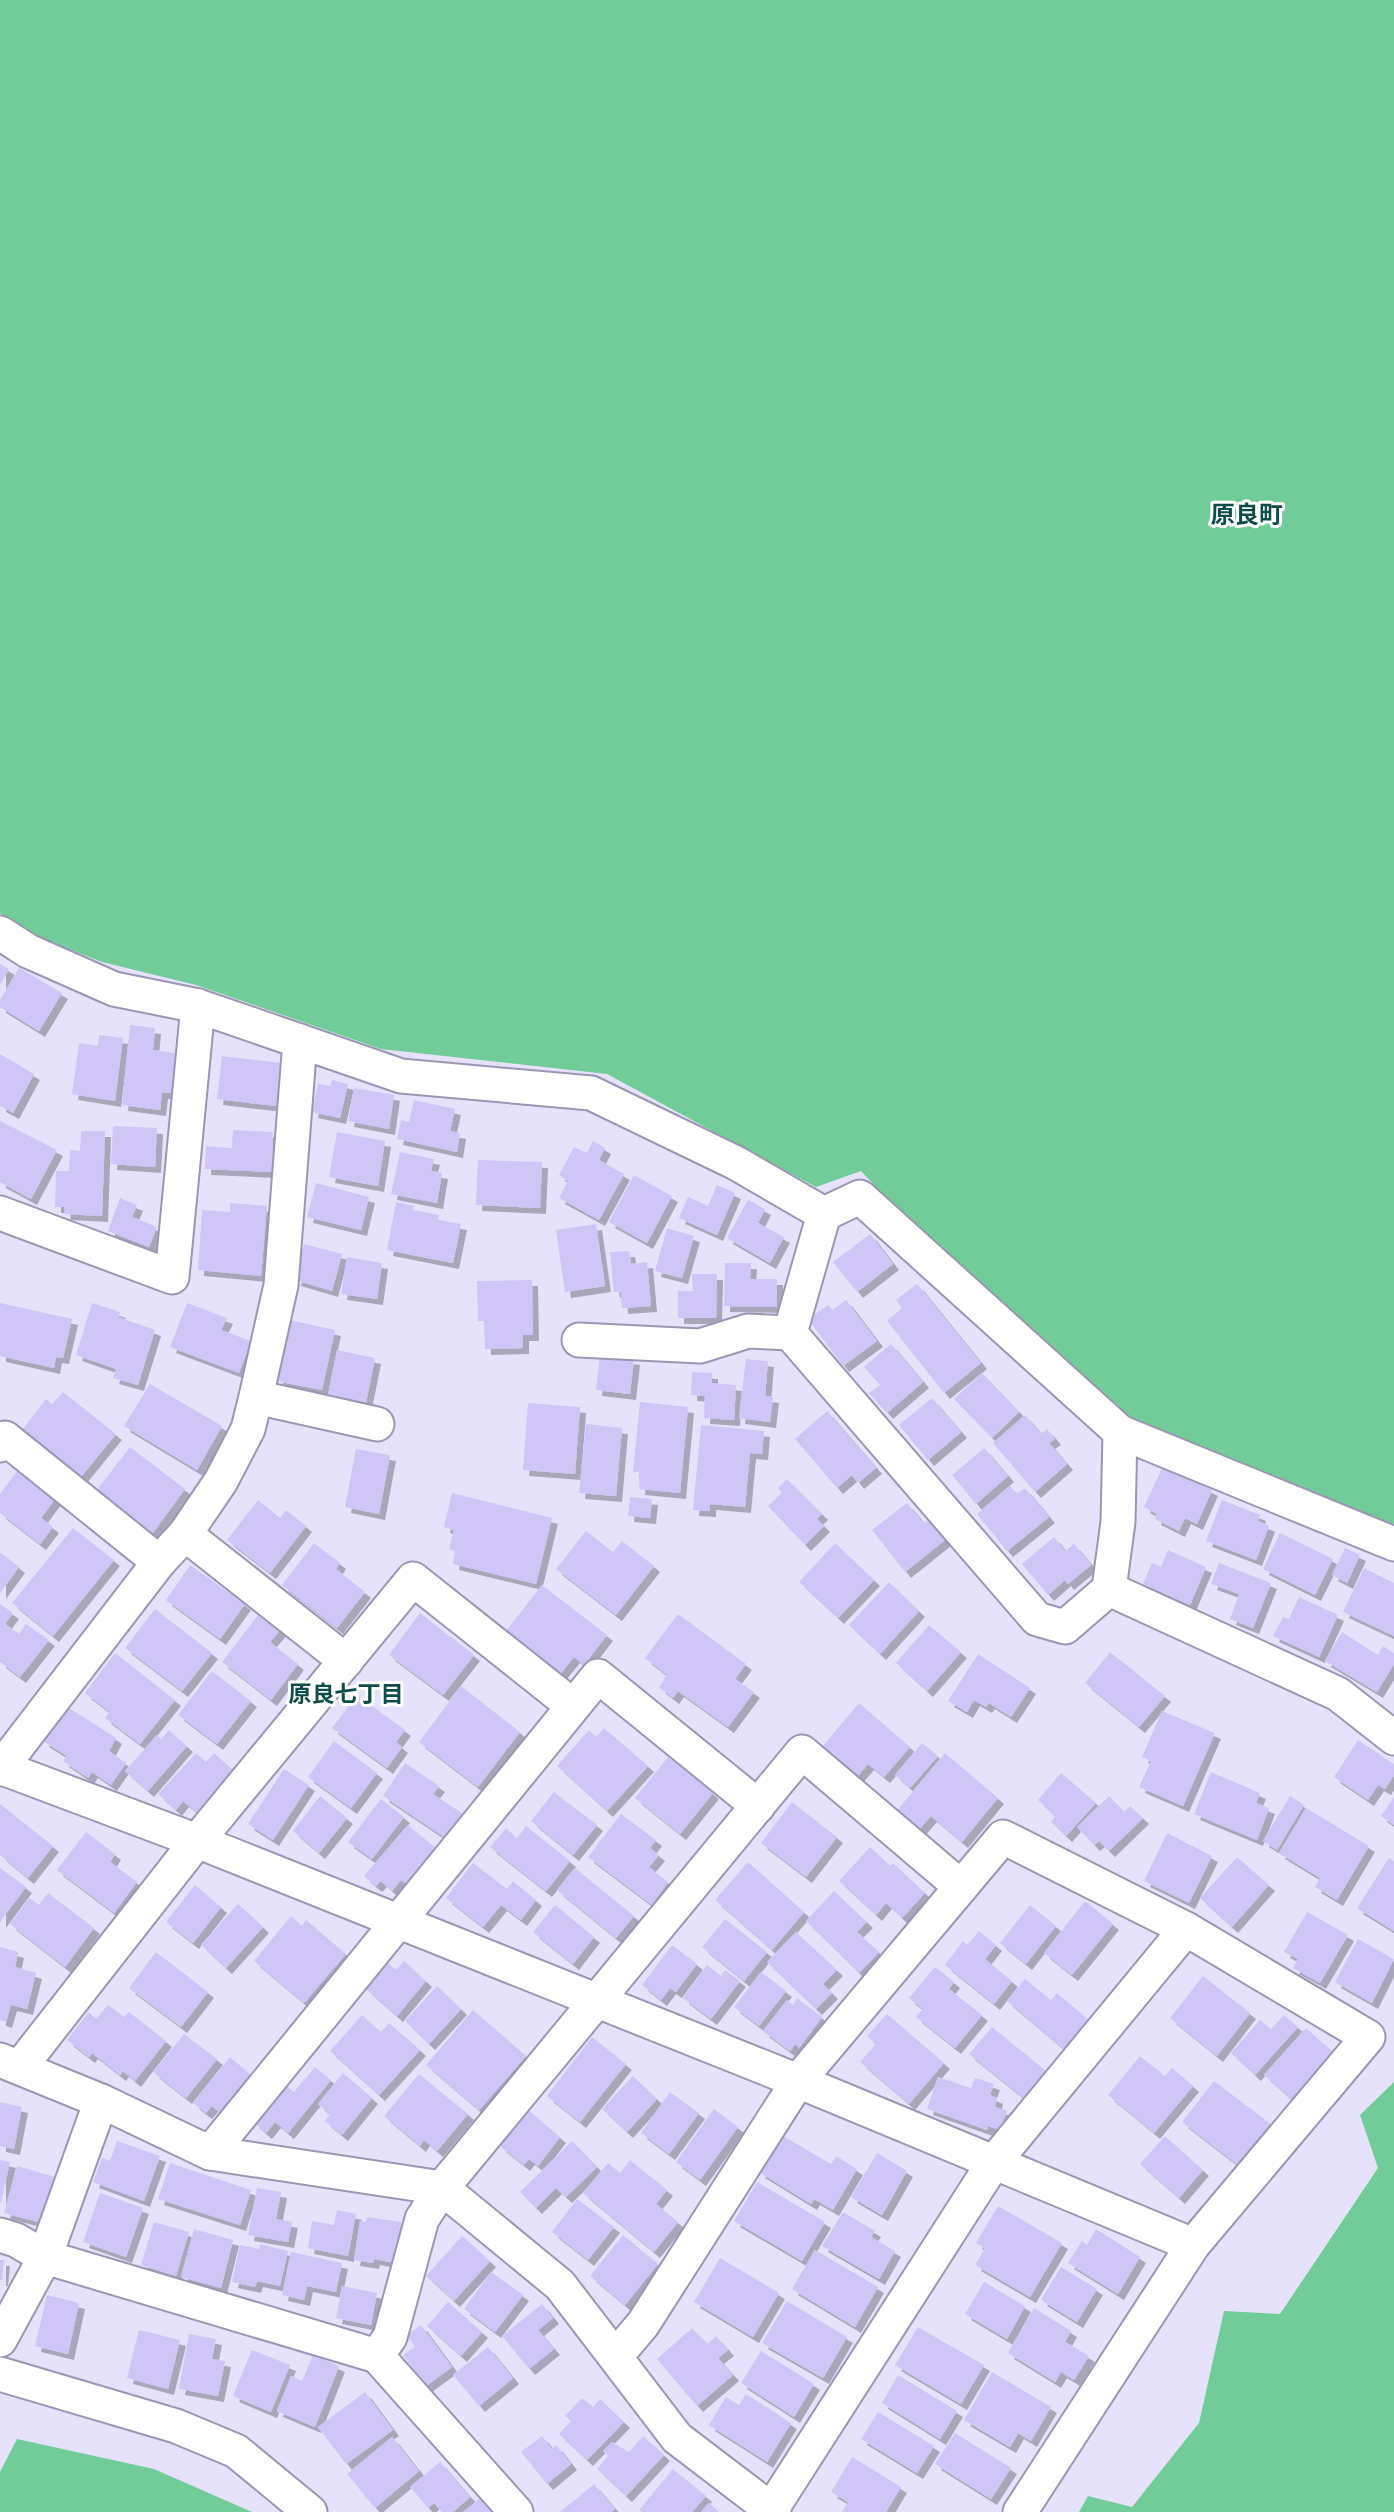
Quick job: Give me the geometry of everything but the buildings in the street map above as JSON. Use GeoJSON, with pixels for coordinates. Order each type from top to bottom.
{"type":"FeatureCollection","features":[{"type":"Feature","properties":{"kind":"street"},"geometry":{"type":"LineString","coordinates":[[0,933],[28,951],[114,989],[198,1006],[401,1076],[592,1093],[736,1163],[824,1214]]}},
{"type":"Feature","properties":{"kind":"street"},"geometry":{"type":"LineString","coordinates":[[0,1213],[172,1277],[198,1006]]}},
{"type":"Feature","properties":{"kind":"street"},"geometry":{"type":"LineString","coordinates":[[300,1041],[281,1285],[248,1429],[221,1481],[185,1534],[159,1562],[1,1768],[197,1841],[798,2081],[1193,2245]]}},
{"type":"Feature","properties":{"kind":"street"},"geometry":{"type":"LineString","coordinates":[[790,1333],[824,1214],[860,1197],[1120,1432],[1394,1544]]}},
{"type":"Feature","properties":{"kind":"street"},"geometry":{"type":"LineString","coordinates":[[579,1340],[701,1346],[748,1331],[790,1333],[1037,1619],[1065,1627],[1109,1589],[1118,1522],[1120,1432]]}},
{"type":"Feature","properties":{"kind":"street"},"geometry":{"type":"LineString","coordinates":[[256,1397],[377,1424]]}},
{"type":"Feature","properties":{"kind":"street"},"geometry":{"type":"LineString","coordinates":[[0,1445],[5,1438],[159,1562]]}},
{"type":"Feature","properties":{"kind":"street"},"geometry":{"type":"LineString","coordinates":[[185,1534],[346,1661]]}},
{"type":"Feature","properties":{"kind":"street"},"geometry":{"type":"LineString","coordinates":[[573,1706],[414,1579],[10,2064],[101,2101],[210,2153],[442,2188],[560,2285],[677,2438],[773,2511],[994,2162],[1186,1929]]}},
{"type":"Feature","properties":{"kind":"street"},"geometry":{"type":"LineString","coordinates":[[1109,1589],[1338,1695],[1394,1738]]}},
{"type":"Feature","properties":{"kind":"street"},"geometry":{"type":"LineString","coordinates":[[210,2153],[400,1923],[598,1676],[758,1806]]}},
{"type":"Feature","properties":{"kind":"street"},"geometry":{"type":"LineString","coordinates":[[377,2356],[390,2337],[422,2220],[442,2188],[802,1752],[961,1887]]}},
{"type":"Feature","properties":{"kind":"street"},"geometry":{"type":"LineString","coordinates":[[616,2356],[643,2323],[798,2081],[1003,1837],[1186,1929],[1368,2037],[1193,2245],[1020,2512]]}},
{"type":"Feature","properties":{"kind":"street"},"geometry":{"type":"LineString","coordinates":[[0,2340],[45,2257],[101,2101]]}},
{"type":"Feature","properties":{"kind":"street"},"geometry":{"type":"LineString","coordinates":[[0,2235],[16,2240],[45,2257],[377,2356],[516,2512]]}},
{"type":"Feature","properties":{"kind":"street"},"geometry":{"type":"LineString","coordinates":[[0,2374],[176,2426],[236,2451],[310,2512]]}},
{"type":"Feature","properties":{"kind":"green space"},"geometry":{"type":"Polygon","coordinates":[[[0,0],[1394,0],[1394,1529],[1129,1417],[935,1249],[861,1171],[816,1187],[607,1074],[381,1049],[196,985],[102,962],[25,932],[0,913],[0,0]]]}},
{"type":"Feature","properties":{"kind":"green space"},"geometry":{"type":"Polygon","coordinates":[[[1394,2082],[1394,2512],[1079,2512],[1088,2496],[1132,2507],[1199,2423],[1224,2311],[1280,2314],[1378,2168],[1360,2115],[1394,2082]]]}},
{"type":"Feature","properties":{"kind":"green space"},"geometry":{"type":"Polygon","coordinates":[[[17,2439],[154,2469],[252,2512],[0,2512],[0,2472],[17,2439]]]}},
{"type":"Feature","properties":{"kind":"district","name":"原良町"},"geometry":{"type":"Point","coordinates":[1247,515]}},
{"type":"Feature","properties":{"kind":"district","name":"原良七丁目"},"geometry":{"type":"Point","coordinates":[346,1694]}}]}
